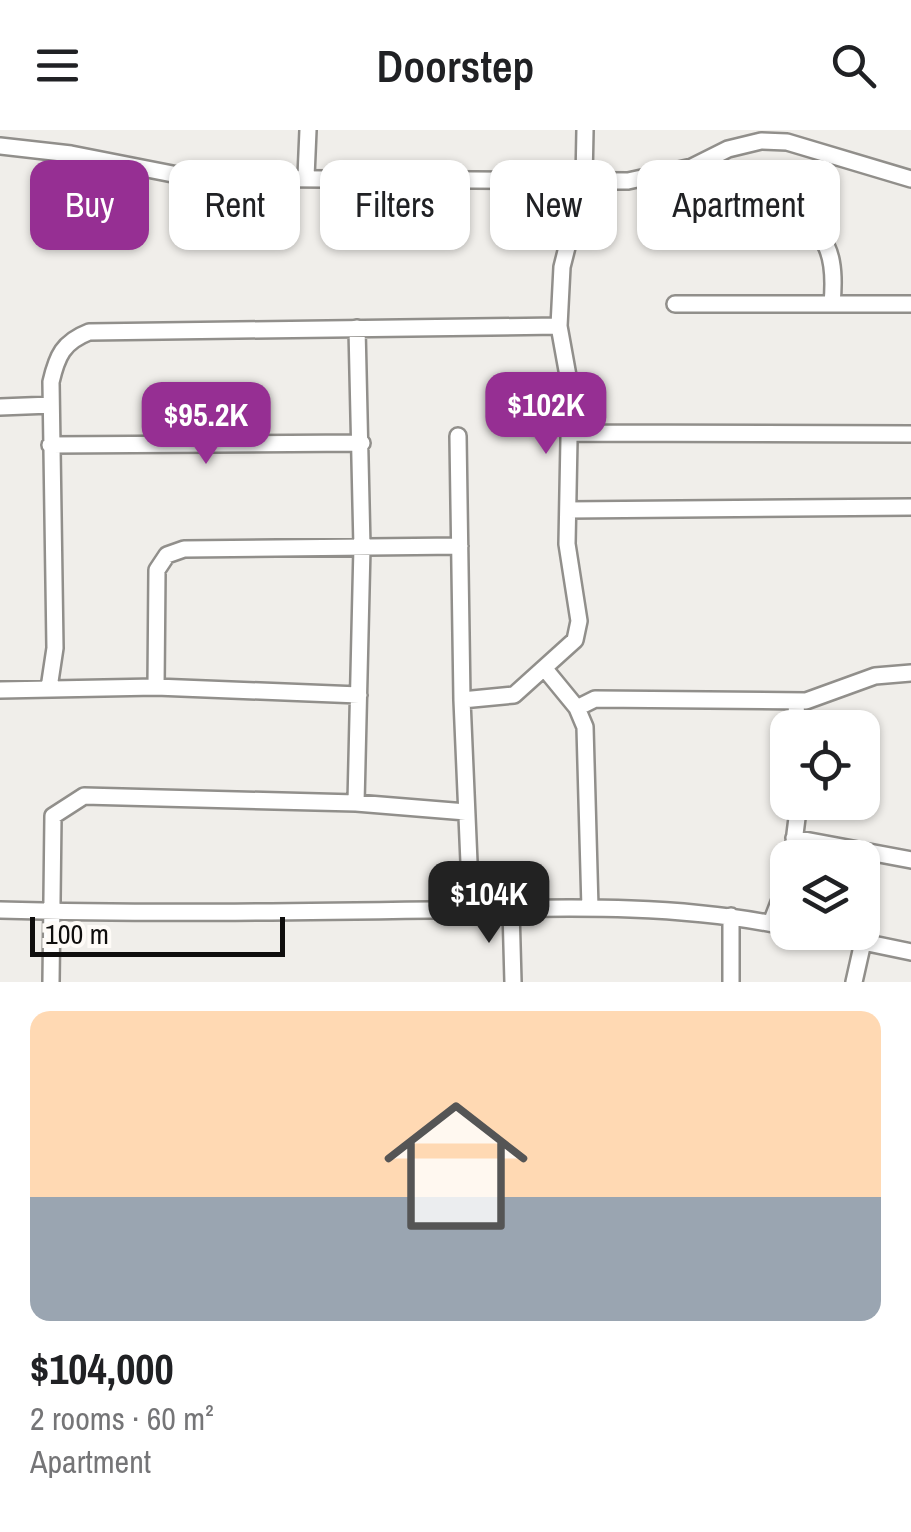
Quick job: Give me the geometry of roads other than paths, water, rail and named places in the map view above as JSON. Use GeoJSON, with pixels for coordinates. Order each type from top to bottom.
{"type":"FeatureCollection","features":[{"type":"Feature","properties":{"kind":"street"},"geometry":{"type":"LineString","coordinates":[[306,176],[308,130]]}},
{"type":"Feature","properties":{"kind":"street"},"geometry":{"type":"LineString","coordinates":[[584,130],[584,160]]}},
{"type":"Feature","properties":{"kind":"street"},"geometry":{"type":"LineString","coordinates":[[707,160],[761,140],[787,142],[911,179]]}},
{"type":"Feature","properties":{"kind":"street"},"geometry":{"type":"LineString","coordinates":[[0,146],[71,154],[193,178],[490,179]]}},
{"type":"Feature","properties":{"kind":"street"},"geometry":{"type":"LineString","coordinates":[[462,700],[514,695],[576,640],[578,622],[567,544],[570,387],[559,326],[566,250]]}},
{"type":"Feature","properties":{"kind":"street"},"geometry":{"type":"LineString","coordinates":[[830,250],[835,267],[832,304]]}},
{"type":"Feature","properties":{"kind":"street"},"geometry":{"type":"LineString","coordinates":[[675,304],[911,304]]}},
{"type":"Feature","properties":{"kind":"street"},"geometry":{"type":"LineString","coordinates":[[48,688],[55,648],[51,405],[57,358],[70,339],[89,332],[559,326]]}},
{"type":"Feature","properties":{"kind":"street"},"geometry":{"type":"LineString","coordinates":[[356,328],[362,444],[356,804]]}},
{"type":"Feature","properties":{"kind":"street"},"geometry":{"type":"LineString","coordinates":[[0,407],[51,405]]}},
{"type":"Feature","properties":{"kind":"street"},"geometry":{"type":"LineString","coordinates":[[570,434],[911,434]]}},
{"type":"Feature","properties":{"kind":"street"},"geometry":{"type":"LineString","coordinates":[[458,436],[462,700],[471,909]]}},
{"type":"Feature","properties":{"kind":"street"},"geometry":{"type":"LineString","coordinates":[[50,445],[362,444]]}},
{"type":"Feature","properties":{"kind":"street"},"geometry":{"type":"LineString","coordinates":[[568,510],[911,507]]}},
{"type":"Feature","properties":{"kind":"street"},"geometry":{"type":"LineString","coordinates":[[156,687],[158,570],[167,555],[184,549],[460,546]]}},
{"type":"Feature","properties":{"kind":"street"},"geometry":{"type":"LineString","coordinates":[[545,669],[577,708],[585,727],[590,908]]}},
{"type":"Feature","properties":{"kind":"street"},"geometry":{"type":"LineString","coordinates":[[577,708],[595,699],[796,701],[846,690],[874,676],[911,674]]}},
{"type":"Feature","properties":{"kind":"street"},"geometry":{"type":"LineString","coordinates":[[0,690],[156,687],[359,695]]}},
{"type":"Feature","properties":{"kind":"street"},"geometry":{"type":"LineString","coordinates":[[796,701],[796,710]]}},
{"type":"Feature","properties":{"kind":"street"},"geometry":{"type":"LineString","coordinates":[[52,982],[53,816],[84,796],[356,804],[466,812]]}},
{"type":"Feature","properties":{"kind":"street"},"geometry":{"type":"LineString","coordinates":[[796,820],[794,838],[911,860]]}},
{"type":"Feature","properties":{"kind":"street"},"geometry":{"type":"LineString","coordinates":[[0,910],[590,908],[731,916],[770,923]]}},
{"type":"Feature","properties":{"kind":"street"},"geometry":{"type":"LineString","coordinates":[[510,909],[513,982]]}},
{"type":"Feature","properties":{"kind":"street"},"geometry":{"type":"LineString","coordinates":[[731,916],[731,982]]}},
{"type":"Feature","properties":{"kind":"street"},"geometry":{"type":"LineString","coordinates":[[880,946],[911,952]]}},
{"type":"Feature","properties":{"kind":"street"},"geometry":{"type":"LineString","coordinates":[[854,982],[861,950]]}}]}
